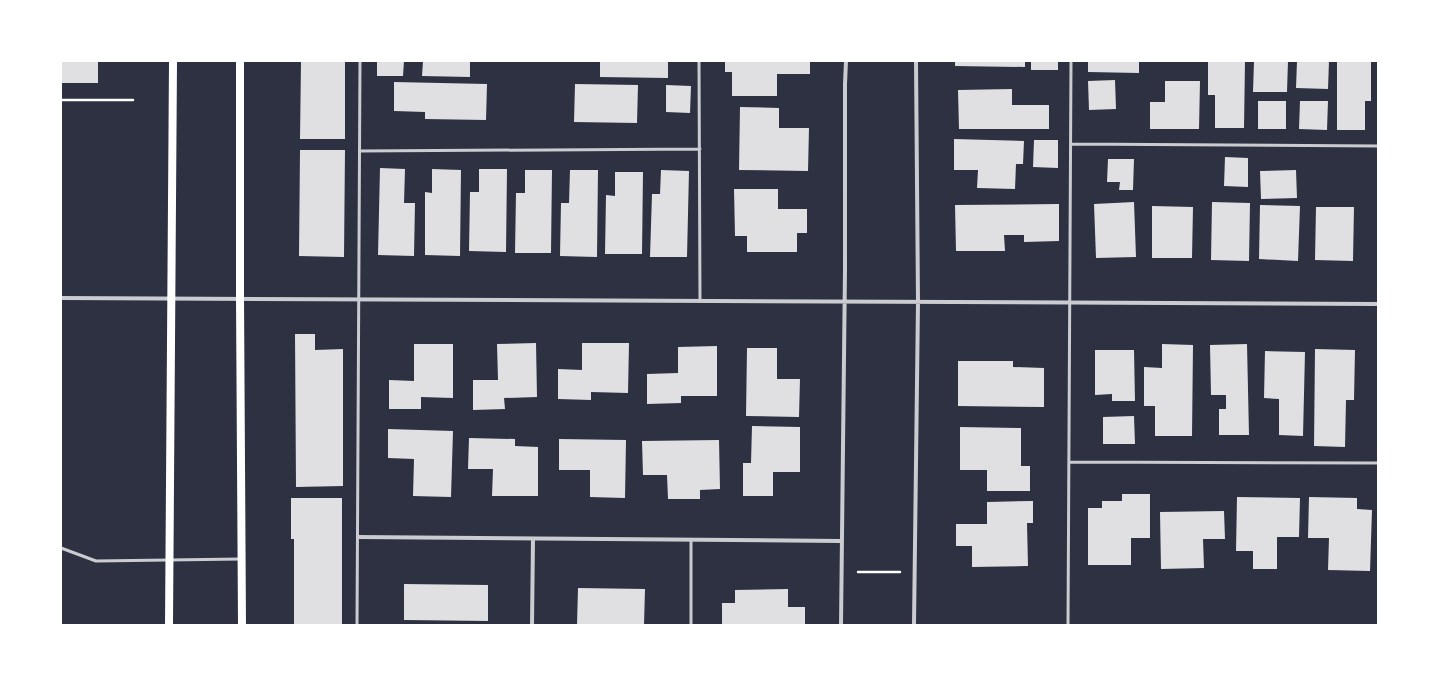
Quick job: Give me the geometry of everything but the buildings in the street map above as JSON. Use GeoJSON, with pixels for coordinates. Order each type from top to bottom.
{"type":"FeatureCollection","features":[{"type":"Feature","properties":{"kind":"main road"},"geometry":{"type":"LineString","coordinates":[[169,625],[173,61]]}},
{"type":"Feature","properties":{"kind":"main road"},"geometry":{"type":"LineString","coordinates":[[240,61],[242,625]]}},
{"type":"Feature","properties":{"kind":"street"},"geometry":{"type":"LineString","coordinates":[[841,625],[846,61]]}},
{"type":"Feature","properties":{"kind":"street"},"geometry":{"type":"LineString","coordinates":[[914,625],[918,302],[916,61]]}},
{"type":"Feature","properties":{"kind":"street"},"geometry":{"type":"LineString","coordinates":[[61,298],[1378,304]]}},
{"type":"Feature","properties":{"kind":"street"},"geometry":{"type":"LineString","coordinates":[[358,538],[841,541]]}},
{"type":"Feature","properties":{"kind":"street"},"geometry":{"type":"LineString","coordinates":[[532,625],[533,539]]}},
{"type":"Feature","properties":{"kind":"lane"},"geometry":{"type":"LineString","coordinates":[[357,625],[360,61]]}},
{"type":"Feature","properties":{"kind":"lane"},"geometry":{"type":"LineString","coordinates":[[699,61],[700,301]]}},
{"type":"Feature","properties":{"kind":"lane"},"geometry":{"type":"LineString","coordinates":[[1068,625],[1071,61]]}},
{"type":"Feature","properties":{"kind":"lane"},"geometry":{"type":"LineString","coordinates":[[1070,144],[1378,146]]}},
{"type":"Feature","properties":{"kind":"lane"},"geometry":{"type":"LineString","coordinates":[[360,151],[700,149]]}},
{"type":"Feature","properties":{"kind":"lane"},"geometry":{"type":"LineString","coordinates":[[1069,462],[1378,463]]}},
{"type":"Feature","properties":{"kind":"lane"},"geometry":{"type":"LineString","coordinates":[[691,540],[691,625]]}},
{"type":"Feature","properties":{"kind":"lane"},"geometry":{"type":"LineString","coordinates":[[61,548],[96,561],[242,560]]}},
{"type":"Feature","properties":{"kind":"path"},"geometry":{"type":"LineString","coordinates":[[61,100],[133,100]]}},
{"type":"Feature","properties":{"kind":"path"},"geometry":{"type":"LineString","coordinates":[[858,572],[900,572]]}}]}
